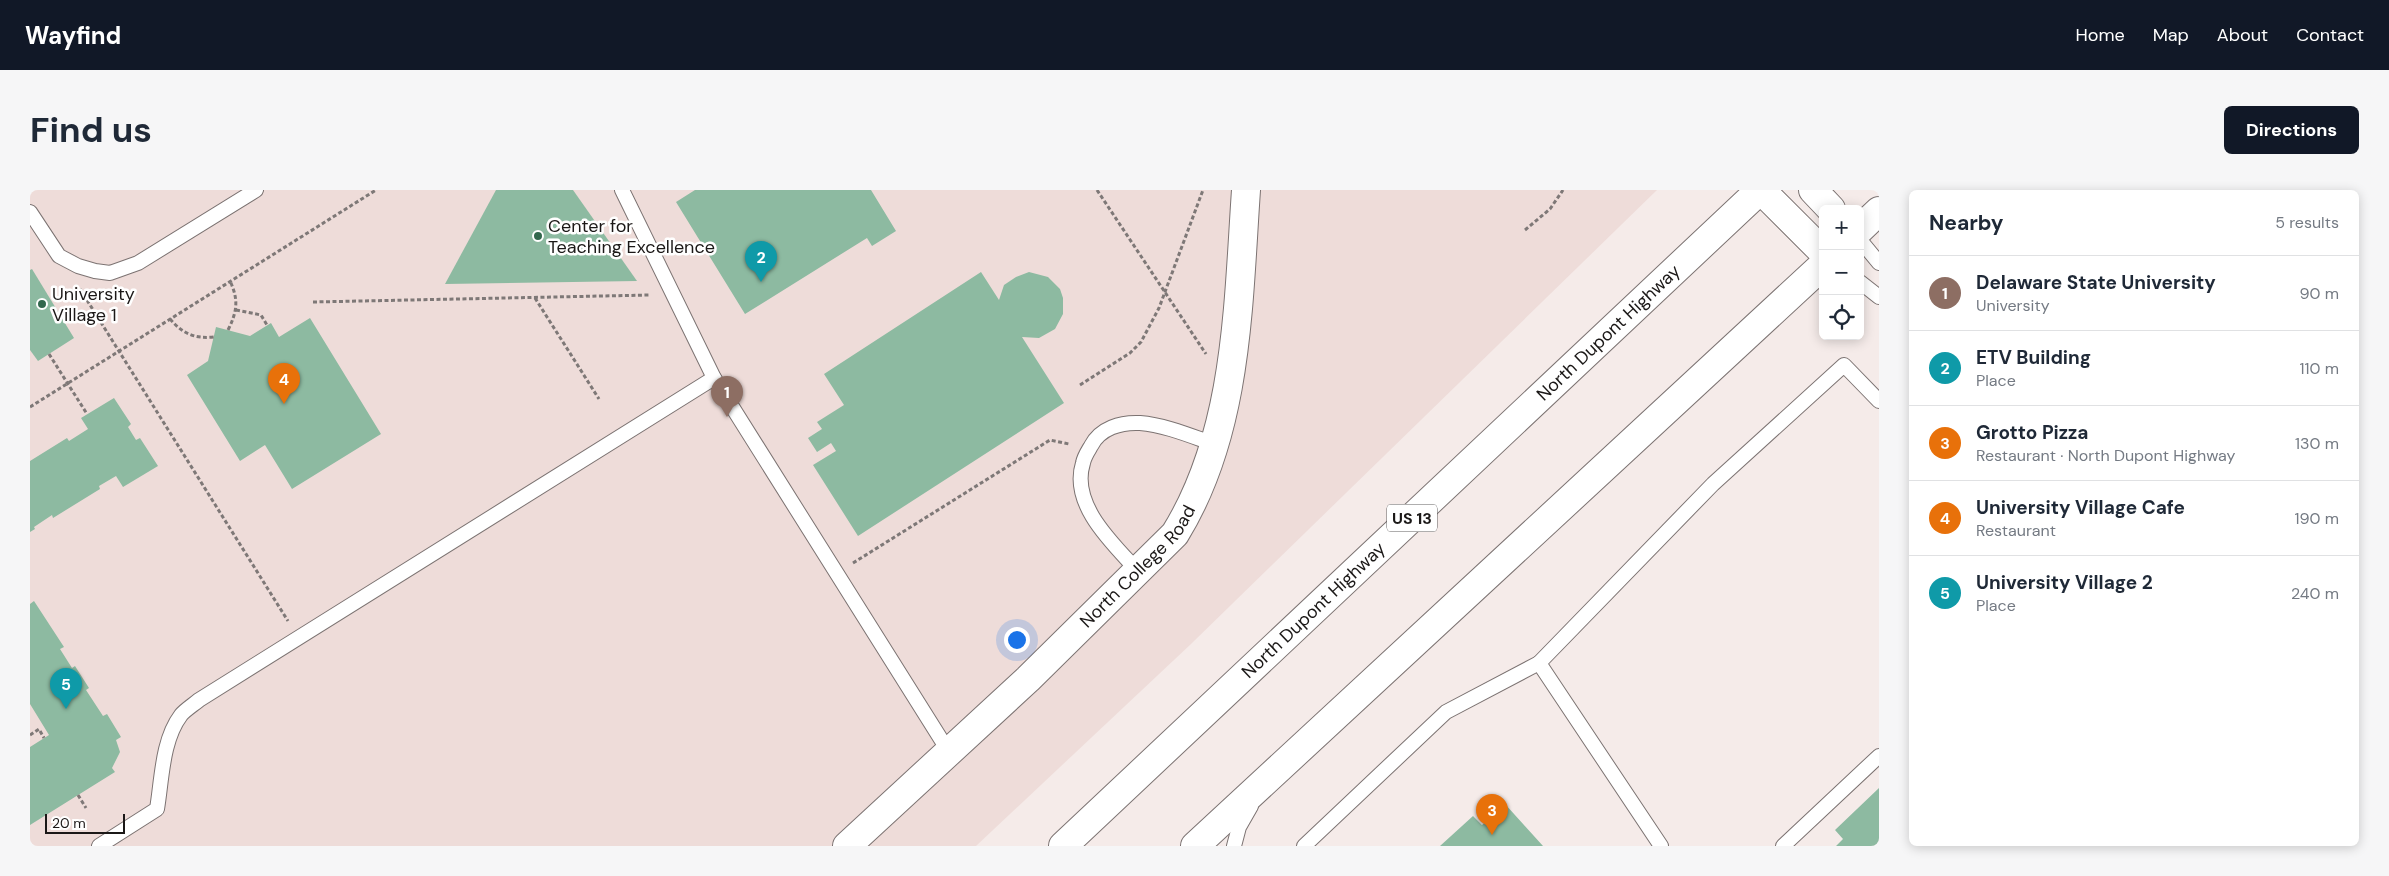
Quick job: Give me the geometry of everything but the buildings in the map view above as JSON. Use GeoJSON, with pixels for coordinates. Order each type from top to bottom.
{"type":"FeatureCollection","features":[{"type":"Feature","properties":{"kind":"main road","name":"North College Road"},"geometry":{"type":"LineString","coordinates":[[847,846],[1028,679],[1175,534],[1199,491],[1214,444],[1228,387],[1236,333],[1246,190]]}},
{"type":"Feature","properties":{"kind":"main road"},"geometry":{"type":"LineString","coordinates":[[1761,190],[1821,250]]}},
{"type":"Feature","properties":{"kind":"main road","name":"North Dupont Highway"},"geometry":{"type":"LineString","coordinates":[[1063,846],[1761,190]]}},
{"type":"Feature","properties":{"kind":"main road"},"geometry":{"type":"LineString","coordinates":[[1813,190],[1827,205]]}},
{"type":"Feature","properties":{"kind":"main road"},"geometry":{"type":"LineString","coordinates":[[1864,225],[1879,211]]}},
{"type":"Feature","properties":{"kind":"main road"},"geometry":{"type":"LineString","coordinates":[[1195,846],[1819,269]]}},
{"type":"Feature","properties":{"kind":"lane"},"geometry":{"type":"LineString","coordinates":[[30,212],[59,256],[95,272],[110,272],[138,263],[256,190]]}},
{"type":"Feature","properties":{"kind":"lane"},"geometry":{"type":"LineString","coordinates":[[622,190],[714,378],[949,752]]}},
{"type":"Feature","properties":{"kind":"lane"},"geometry":{"type":"LineString","coordinates":[[1864,245],[1879,264]]}},
{"type":"Feature","properties":{"kind":"lane"},"geometry":{"type":"LineString","coordinates":[[1864,285],[1879,297]]}},
{"type":"Feature","properties":{"kind":"lane"},"geometry":{"type":"LineString","coordinates":[[1304,846],[1446,712],[1539,663],[1712,484],[1844,365],[1879,401]]}},
{"type":"Feature","properties":{"kind":"lane"},"geometry":{"type":"LineString","coordinates":[[99,846],[157,809],[164,762],[172,734],[181,715],[199,700],[714,378]]}},
{"type":"Feature","properties":{"kind":"lane"},"geometry":{"type":"LineString","coordinates":[[1137,570],[1110,540],[1091,514],[1083,495],[1080,478],[1083,462],[1094,440],[1105,430],[1117,425],[1141,423],[1171,430],[1214,444]]}},
{"type":"Feature","properties":{"kind":"lane"},"geometry":{"type":"LineString","coordinates":[[1539,663],[1661,846]]}},
{"type":"Feature","properties":{"kind":"lane"},"geometry":{"type":"LineString","coordinates":[[1783,846],[1879,756]]}},
{"type":"Feature","properties":{"kind":"lane"},"geometry":{"type":"LineString","coordinates":[[1234,846],[1239,827],[1266,780]]}},
{"type":"Feature","properties":{"kind":"path"},"geometry":{"type":"LineString","coordinates":[[30,407],[376,190]]}},
{"type":"Feature","properties":{"kind":"path"},"geometry":{"type":"LineString","coordinates":[[1097,190],[1164,294],[1228,387]]}},
{"type":"Feature","properties":{"kind":"path"},"geometry":{"type":"LineString","coordinates":[[1080,385],[1130,353],[1141,342],[1164,294],[1203,190]]}},
{"type":"Feature","properties":{"kind":"path"},"geometry":{"type":"LineString","coordinates":[[1525,230],[1550,209],[1563,190]]}},
{"type":"Feature","properties":{"kind":"path"},"geometry":{"type":"LineString","coordinates":[[78,266],[79,287],[298,638]]}},
{"type":"Feature","properties":{"kind":"path"},"geometry":{"type":"LineString","coordinates":[[228,330],[236,310],[236,294],[230,281]]}},
{"type":"Feature","properties":{"kind":"path"},"geometry":{"type":"LineString","coordinates":[[313,302],[653,295]]}},
{"type":"Feature","properties":{"kind":"path"},"geometry":{"type":"LineString","coordinates":[[535,297],[599,399]]}},
{"type":"Feature","properties":{"kind":"path"},"geometry":{"type":"LineString","coordinates":[[236,310],[261,315],[267,325]]}},
{"type":"Feature","properties":{"kind":"path"},"geometry":{"type":"LineString","coordinates":[[170,319],[187,334],[202,339],[214,337]]}},
{"type":"Feature","properties":{"kind":"path"},"geometry":{"type":"LineString","coordinates":[[49,354],[87,414]]}},
{"type":"Feature","properties":{"kind":"path"},"geometry":{"type":"LineString","coordinates":[[851,564],[1050,440],[1069,444],[1073,436]]}},
{"type":"Feature","properties":{"kind":"path"},"geometry":{"type":"LineString","coordinates":[[30,735],[39,730],[44,738]]}},
{"type":"Feature","properties":{"kind":"path"},"geometry":{"type":"LineString","coordinates":[[78,795],[86,808]]}},
{"type":"Feature","properties":{"kind":"shaded area"},"geometry":{"type":"Polygon","coordinates":[[[30,190],[1657,190],[1191,644],[976,846],[30,846],[30,190]]]}},
{"type":"Feature","properties":{"kind":"place","name":"Center for Teaching Excellence"},"geometry":{"type":"Point","coordinates":[538,236]}},
{"type":"Feature","properties":{"kind":"place","name":"ETV Building"},"geometry":{"type":"Point","coordinates":[761,282]}},
{"type":"Feature","properties":{"kind":"place","name":"University Village 1"},"geometry":{"type":"Point","coordinates":[42,304]}},
{"type":"Feature","properties":{"kind":"place","name":"University Village Cafe"},"geometry":{"type":"Point","coordinates":[284,404]}},
{"type":"Feature","properties":{"kind":"place","name":"Delaware State University"},"geometry":{"type":"Point","coordinates":[727,417]}},
{"type":"Feature","properties":{"kind":"place","name":"University Village 2"},"geometry":{"type":"Point","coordinates":[66,709]}},
{"type":"Feature","properties":{"kind":"place","name":"Grotto Pizza"},"geometry":{"type":"Point","coordinates":[1492,835]}}]}
